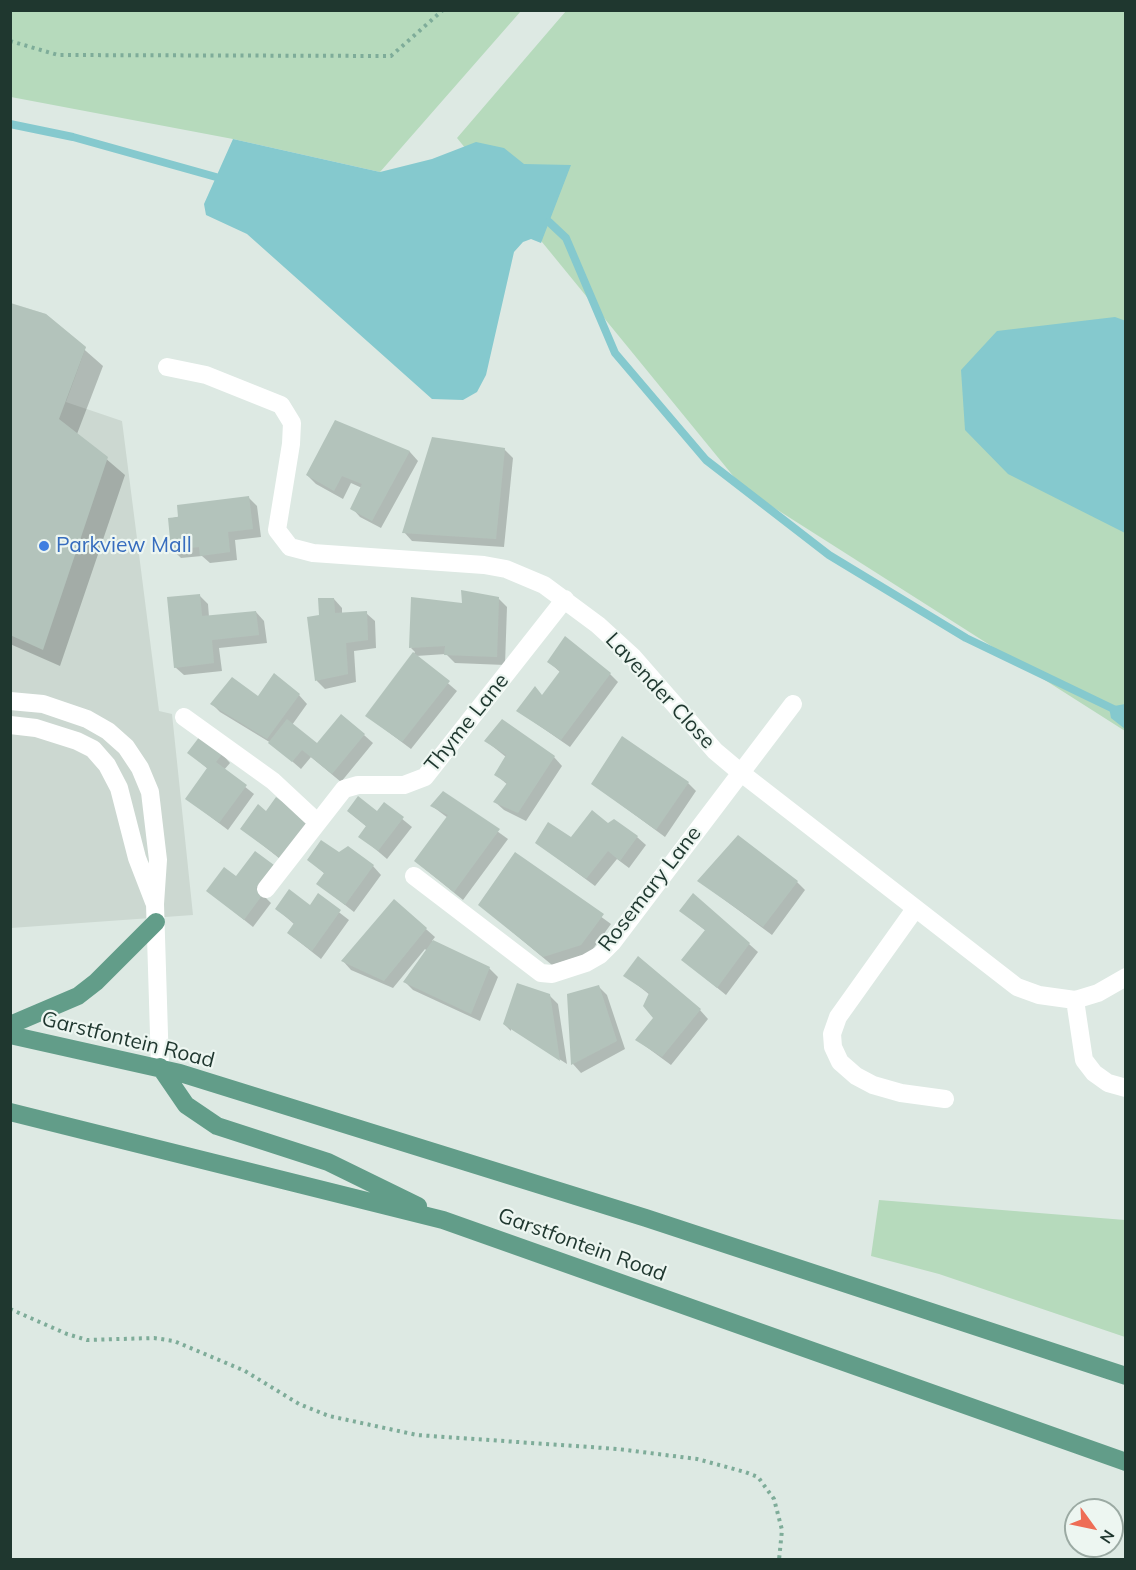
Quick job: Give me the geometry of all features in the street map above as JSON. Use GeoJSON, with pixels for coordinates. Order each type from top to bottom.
{"type":"FeatureCollection","features":[{"type":"Feature","properties":{"kind":"main road"},"geometry":{"type":"LineString","coordinates":[[10,1025],[78,996],[96,982],[155,913]]}},
{"type":"Feature","properties":{"kind":"main road","name":"Garstfontein Road"},"geometry":{"type":"LineString","coordinates":[[10,1035],[160,1067],[657,1221],[1125,1376]]}},
{"type":"Feature","properties":{"kind":"main road"},"geometry":{"type":"LineString","coordinates":[[160,1067],[186,1105],[217,1126],[328,1162],[373,1182],[443,1220]]}},
{"type":"Feature","properties":{"kind":"main road","name":"Garstfontein Road"},"geometry":{"type":"LineString","coordinates":[[10,1112],[443,1220],[1125,1462]]}},
{"type":"Feature","properties":{"kind":"street","name":"Lavender Close"},"geometry":{"type":"LineString","coordinates":[[167,367],[206,375],[281,405],[292,423],[291,444],[277,530],[290,547],[313,553],[495,567],[524,576],[565,599],[633,657],[715,751],[740,772],[1017,987],[1039,995],[1076,1000],[1098,993],[1125,977]]}},
{"type":"Feature","properties":{"kind":"street","name":"Thyme Lane"},"geometry":{"type":"LineString","coordinates":[[266,889],[344,789],[358,785],[404,785],[425,777],[565,599]]}},
{"type":"Feature","properties":{"kind":"street"},"geometry":{"type":"LineString","coordinates":[[10,700],[43,704],[67,711],[108,731],[126,747],[140,768],[150,792],[158,860],[155,913],[160,1067]]}},
{"type":"Feature","properties":{"kind":"street","name":"Rosemary Lane"},"geometry":{"type":"LineString","coordinates":[[414,876],[532,968],[552,974],[600,955],[612,943],[793,704]]}},
{"type":"Feature","properties":{"kind":"street"},"geometry":{"type":"LineString","coordinates":[[184,717],[273,781],[316,822]]}},
{"type":"Feature","properties":{"kind":"street"},"geometry":{"type":"LineString","coordinates":[[10,724],[36,728],[76,741],[93,749],[107,765],[119,788],[137,858],[155,913]]}},
{"type":"Feature","properties":{"kind":"street"},"geometry":{"type":"LineString","coordinates":[[915,909],[838,1017],[832,1034],[834,1047],[840,1062],[856,1076],[873,1085],[901,1093],[945,1099]]}},
{"type":"Feature","properties":{"kind":"street"},"geometry":{"type":"LineString","coordinates":[[1076,1000],[1084,1060],[1094,1073],[1108,1083],[1125,1088]]}},
{"type":"Feature","properties":{"kind":"path"},"geometry":{"type":"LineString","coordinates":[[10,41],[58,56],[391,56],[443,10]]}},
{"type":"Feature","properties":{"kind":"path"},"geometry":{"type":"LineString","coordinates":[[10,1310],[87,1340],[154,1338],[174,1341],[236,1367],[299,1404],[329,1416],[417,1435],[618,1449],[697,1459],[734,1468],[758,1477],[774,1499],[782,1530],[779,1560]]}},
{"type":"Feature","properties":{"kind":"shaded area"},"geometry":{"type":"Polygon","coordinates":[[[11,303],[46,314],[86,347],[66,402],[122,421],[159,711],[172,714],[193,915],[11,928],[11,303]]]}},
{"type":"Feature","properties":{"kind":"green space"},"geometry":{"type":"Polygon","coordinates":[[[10,11],[521,11],[380,172],[233,139],[11,97],[10,11]]]}},
{"type":"Feature","properties":{"kind":"green space"},"geometry":{"type":"Polygon","coordinates":[[[566,11],[1125,11],[1125,731],[743,488],[457,138],[566,11]]]}},
{"type":"Feature","properties":{"kind":"green space"},"geometry":{"type":"Polygon","coordinates":[[[879,1200],[1125,1220],[1125,1337],[939,1274],[871,1256],[879,1200]]]}},
{"type":"Feature","properties":{"kind":"water"},"geometry":{"type":"Polygon","coordinates":[[[233,139],[380,172],[432,159],[476,142],[504,148],[524,164],[571,165],[541,243],[531,239],[523,242],[514,252],[486,375],[477,392],[463,400],[432,399],[247,234],[206,215],[204,204],[233,139]]]}},
{"type":"Feature","properties":{"kind":"water"},"geometry":{"type":"Polygon","coordinates":[[[1115,317],[1126,321],[1125,533],[1008,474],[965,430],[961,370],[997,331],[1115,317]]]}},
{"type":"Feature","properties":{"kind":"water"},"geometry":{"type":"Polygon","coordinates":[[[1126,704],[1125,729],[1111,718],[1109,707],[1126,704]]]}},
{"type":"Feature","properties":{"kind":"building","name":"Parkview Mall"},"geometry":{"type":"Polygon","coordinates":[[[10,303],[46,314],[86,347],[59,419],[108,457],[43,650],[10,635],[10,303]]]}},
{"type":"Feature","properties":{"kind":"building"},"geometry":{"type":"Polygon","coordinates":[[[335,420],[410,451],[372,521],[350,509],[362,484],[342,476],[334,491],[306,475],[335,420]]]}},
{"type":"Feature","properties":{"kind":"building"},"geometry":{"type":"Polygon","coordinates":[[[432,437],[505,448],[496,539],[402,533],[432,437]]]}},
{"type":"Feature","properties":{"kind":"building"},"geometry":{"type":"Polygon","coordinates":[[[249,496],[253,529],[228,532],[230,552],[200,556],[199,547],[171,550],[168,518],[178,517],[177,505],[249,496]]]}},
{"type":"Feature","properties":{"kind":"building"},"geometry":{"type":"Polygon","coordinates":[[[461,590],[499,597],[497,657],[444,655],[445,646],[409,648],[411,597],[462,603],[461,590]]]}},
{"type":"Feature","properties":{"kind":"building"},"geometry":{"type":"Polygon","coordinates":[[[200,594],[202,616],[256,611],[259,635],[212,640],[214,663],[174,668],[167,597],[200,594]]]}},
{"type":"Feature","properties":{"kind":"building"},"geometry":{"type":"Polygon","coordinates":[[[318,598],[334,598],[335,613],[367,611],[368,640],[346,643],[348,674],[315,681],[307,617],[319,615],[318,598]]]}},
{"type":"Feature","properties":{"kind":"building"},"geometry":{"type":"Polygon","coordinates":[[[565,636],[611,673],[561,740],[516,711],[535,686],[542,695],[560,671],[547,662],[565,636]]]}},
{"type":"Feature","properties":{"kind":"building"},"geometry":{"type":"Polygon","coordinates":[[[413,652],[450,681],[402,742],[365,716],[413,652]]]}},
{"type":"Feature","properties":{"kind":"building"},"geometry":{"type":"Polygon","coordinates":[[[274,673],[300,694],[267,739],[210,704],[232,677],[258,696],[274,673]]]}},
{"type":"Feature","properties":{"kind":"building"},"geometry":{"type":"Polygon","coordinates":[[[341,714],[365,734],[332,774],[302,750],[292,762],[268,743],[287,719],[317,743],[341,714]]]}},
{"type":"Feature","properties":{"kind":"building"},"geometry":{"type":"Polygon","coordinates":[[[502,719],[555,756],[518,813],[493,802],[507,783],[494,775],[506,755],[484,741],[502,719]]]}},
{"type":"Feature","properties":{"kind":"building"},"geometry":{"type":"Polygon","coordinates":[[[200,736],[223,753],[216,762],[247,785],[219,823],[185,799],[207,768],[187,753],[200,736]]]}},
{"type":"Feature","properties":{"kind":"building"},"geometry":{"type":"Polygon","coordinates":[[[622,736],[689,782],[656,830],[591,784],[622,736]]]}},
{"type":"Feature","properties":{"kind":"building"},"geometry":{"type":"Polygon","coordinates":[[[443,791],[500,829],[454,892],[414,861],[448,815],[430,806],[443,791]]]}},
{"type":"Feature","properties":{"kind":"building"},"geometry":{"type":"Polygon","coordinates":[[[358,796],[377,811],[384,802],[404,817],[378,851],[358,837],[366,826],[347,811],[358,796]]]}},
{"type":"Feature","properties":{"kind":"building"},"geometry":{"type":"Polygon","coordinates":[[[276,797],[308,820],[280,858],[240,829],[258,804],[266,811],[276,797]]]}},
{"type":"Feature","properties":{"kind":"building"},"geometry":{"type":"Polygon","coordinates":[[[592,810],[608,823],[614,819],[638,836],[620,861],[608,851],[586,879],[535,843],[548,822],[571,837],[592,810]]]}},
{"type":"Feature","properties":{"kind":"building"},"geometry":{"type":"Polygon","coordinates":[[[738,835],[798,881],[763,927],[697,881],[738,835]]]}},
{"type":"Feature","properties":{"kind":"building"},"geometry":{"type":"Polygon","coordinates":[[[321,840],[339,852],[348,846],[374,865],[345,905],[316,884],[324,873],[307,860],[321,840]]]}},
{"type":"Feature","properties":{"kind":"building"},"geometry":{"type":"Polygon","coordinates":[[[255,851],[274,865],[256,888],[263,894],[244,920],[206,891],[224,867],[236,876],[255,851]]]}},
{"type":"Feature","properties":{"kind":"building"},"geometry":{"type":"Polygon","coordinates":[[[515,852],[604,914],[581,945],[543,957],[478,905],[515,852]]]}},
{"type":"Feature","properties":{"kind":"building"},"geometry":{"type":"Polygon","coordinates":[[[289,889],[310,905],[318,893],[341,910],[312,951],[287,933],[294,923],[275,909],[289,889]]]}},
{"type":"Feature","properties":{"kind":"building"},"geometry":{"type":"Polygon","coordinates":[[[693,893],[750,943],[717,988],[681,960],[705,930],[679,911],[693,893]]]}},
{"type":"Feature","properties":{"kind":"building"},"geometry":{"type":"Polygon","coordinates":[[[394,899],[427,928],[384,981],[341,961],[394,899]]]}},
{"type":"Feature","properties":{"kind":"building"},"geometry":{"type":"Polygon","coordinates":[[[433,940],[490,967],[471,1014],[403,982],[433,940]]]}},
{"type":"Feature","properties":{"kind":"building"},"geometry":{"type":"Polygon","coordinates":[[[638,956],[701,1009],[662,1057],[635,1040],[653,1018],[643,1006],[649,993],[623,976],[638,956]]]}},
{"type":"Feature","properties":{"kind":"building"},"geometry":{"type":"Polygon","coordinates":[[[517,983],[550,994],[560,1061],[503,1024],[517,983]]]}},
{"type":"Feature","properties":{"kind":"building"},"geometry":{"type":"Polygon","coordinates":[[[599,985],[617,1041],[571,1065],[567,994],[599,985]]]}},
{"type":"Feature","properties":{"kind":"waterway"},"geometry":{"type":"LineString","coordinates":[[10,124],[73,137],[216,177]]}},
{"type":"Feature","properties":{"kind":"waterway"},"geometry":{"type":"LineString","coordinates":[[549,222],[566,238],[615,353],[706,460],[829,555],[966,638],[1126,715]]}},
{"type":"Feature","properties":{"kind":"place","name":"Parkview Mall"},"geometry":{"type":"Point","coordinates":[44,546]}}]}
